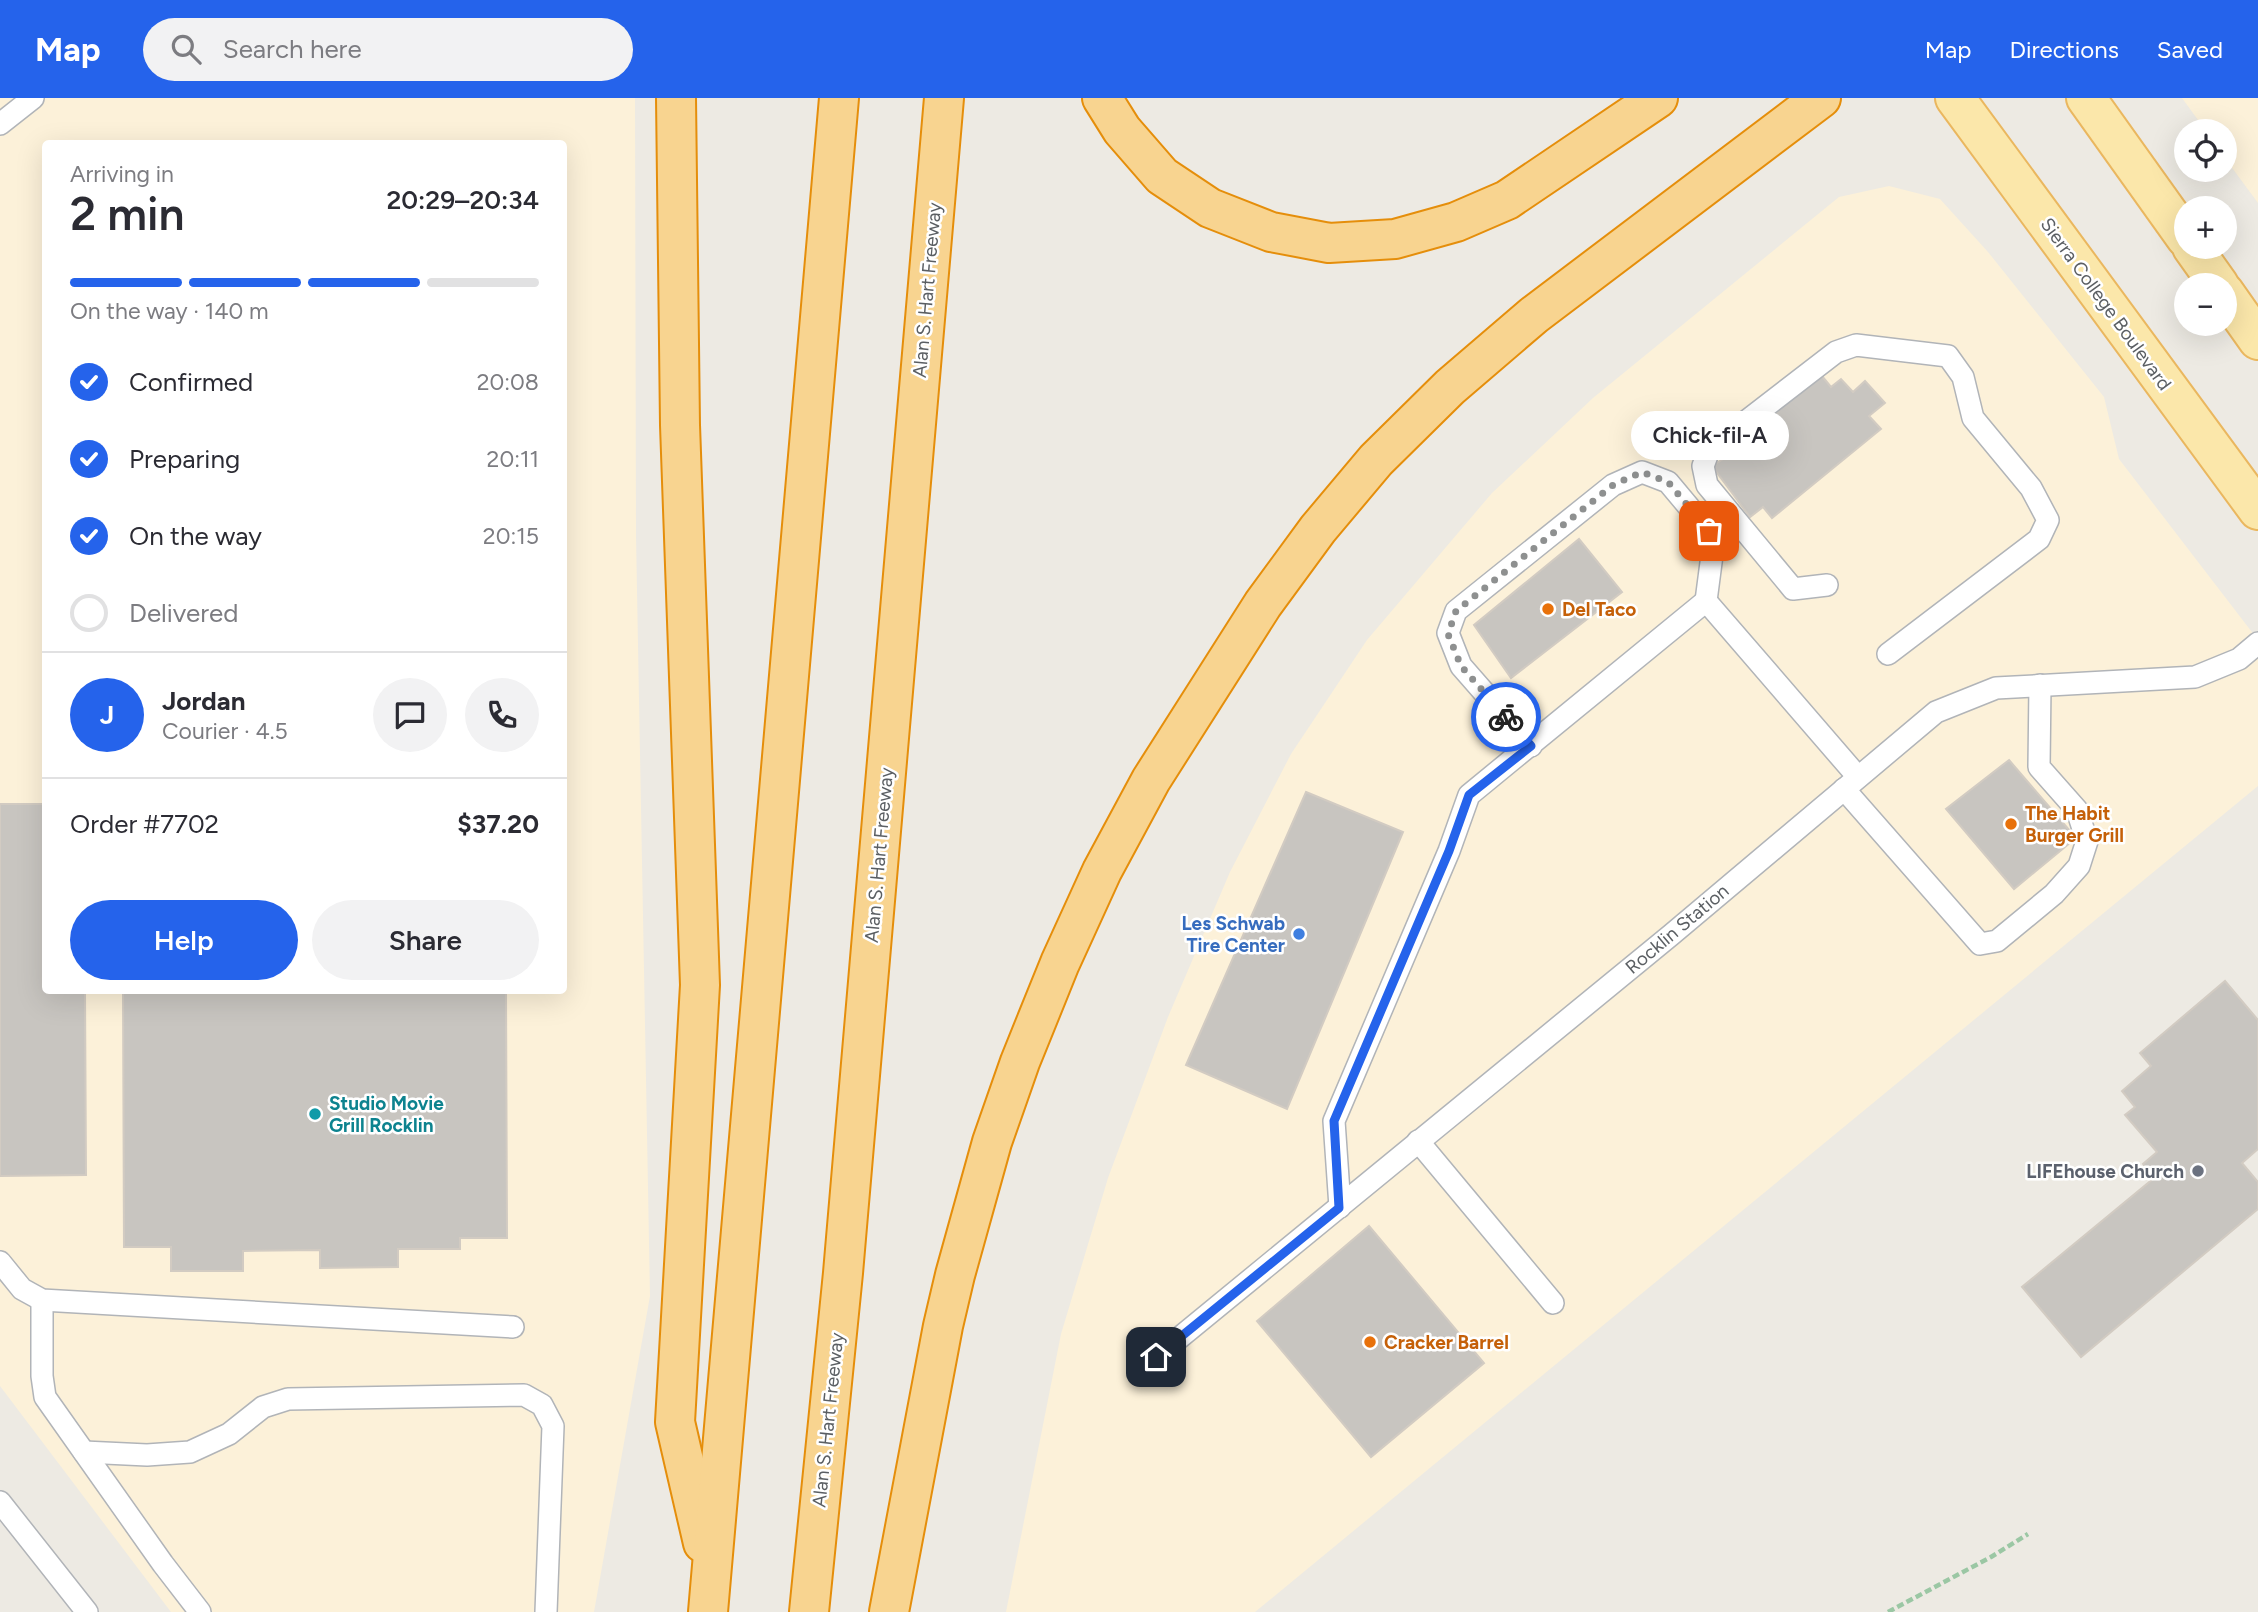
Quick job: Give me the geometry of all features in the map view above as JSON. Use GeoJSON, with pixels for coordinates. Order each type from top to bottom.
{"type":"FeatureCollection","features":[{"type":"Feature","properties":{"kind":"highway"},"geometry":{"type":"LineString","coordinates":[[676,98],[680,425],[700,985],[675,1422],[710,1596]]}},
{"type":"Feature","properties":{"kind":"highway"},"geometry":{"type":"LineString","coordinates":[[710,1596],[839,98]]}},
{"type":"Feature","properties":{"kind":"highway","name":"Alan S. Hart Freeway"},"geometry":{"type":"LineString","coordinates":[[809,1612],[843,1273],[944,98]]}},
{"type":"Feature","properties":{"kind":"highway"},"geometry":{"type":"LineString","coordinates":[[1102,98],[1122,130],[1162,176],[1210,208],[1271,232],[1328,243],[1395,239],[1455,222],[1507,200],[1658,98]]}},
{"type":"Feature","properties":{"kind":"highway"},"geometry":{"type":"LineString","coordinates":[[889,1612],[943,1326],[992,1142],[1020,1062],[1060,963],[1102,871],[1150,780],[1263,604],[1318,529],[1376,460],[1450,387],[1534,315],[1821,98]]}},
{"type":"Feature","properties":{"kind":"main road","name":"Sierra College Boulevard"},"geometry":{"type":"LineString","coordinates":[[1955,98],[2258,510]]}},
{"type":"Feature","properties":{"kind":"main road"},"geometry":{"type":"LineString","coordinates":[[2086,98],[2174,221]]}},
{"type":"Feature","properties":{"kind":"main road"},"geometry":{"type":"LineString","coordinates":[[2237,310],[2258,340]]}},
{"type":"Feature","properties":{"kind":"lane"},"geometry":{"type":"LineString","coordinates":[[1,121],[33,98]]}},
{"type":"Feature","properties":{"kind":"lane"},"geometry":{"type":"LineString","coordinates":[[1827,585],[1793,589],[1707,485],[1703,466],[1709,450],[1836,352],[1856,345],[1948,356],[1963,377],[1973,418],[2031,488],[2048,520],[2039,539],[1888,654]]}},
{"type":"Feature","properties":{"kind":"lane"},"geometry":{"type":"LineString","coordinates":[[1339,1208],[1334,1121],[1449,851],[1469,795],[1531,746],[1706,601],[1712,555],[1709,531],[1668,482],[1642,472],[1613,485],[1456,611],[1448,634],[1461,666],[1531,746]]}},
{"type":"Feature","properties":{"kind":"lane"},"geometry":{"type":"LineString","coordinates":[[1706,601],[1980,944],[1997,942],[2054,894],[2079,866],[2087,841],[2077,810],[2039,766],[2040,685]]}},
{"type":"Feature","properties":{"kind":"lane","name":"Rocklin Station"},"geometry":{"type":"LineString","coordinates":[[1156,1357],[1680,927],[1937,712],[1996,688],[2195,677],[2239,659],[2258,643]]}},
{"type":"Feature","properties":{"kind":"lane"},"geometry":{"type":"LineString","coordinates":[[1418,1141],[1553,1303]]}},
{"type":"Feature","properties":{"kind":"lane"},"geometry":{"type":"LineString","coordinates":[[0,1262],[22,1289],[42,1300],[513,1327]]}},
{"type":"Feature","properties":{"kind":"lane"},"geometry":{"type":"LineString","coordinates":[[42,1300],[42,1376],[46,1397],[163,1564],[200,1612]]}},
{"type":"Feature","properties":{"kind":"lane"},"geometry":{"type":"LineString","coordinates":[[84,1452],[147,1455],[190,1452],[229,1434],[263,1407],[288,1399],[524,1395],[542,1405],[554,1426],[547,1612]]}},
{"type":"Feature","properties":{"kind":"lane"},"geometry":{"type":"LineString","coordinates":[[0,1502],[87,1612]]}},
{"type":"Feature","properties":{"kind":"path"},"geometry":{"type":"LineString","coordinates":[[1888,1612],[2028,1534]]}},
{"type":"Feature","properties":{"kind":"shaded area"},"geometry":{"type":"Polygon","coordinates":[[[0,98],[635,98],[636,536],[650,1296],[594,1612],[171,1612],[0,1386],[0,98]]]}},
{"type":"Feature","properties":{"kind":"shaded area"},"geometry":{"type":"Polygon","coordinates":[[[2182,98],[2258,98],[2258,203],[2237,175],[2237,119],[2197,119],[2182,98]]]}},
{"type":"Feature","properties":{"kind":"shaded area"},"geometry":{"type":"Polygon","coordinates":[[[1889,186],[1940,199],[1988,252],[2104,397],[2119,459],[2258,640],[2258,786],[1255,1612],[1006,1612],[1061,1334],[1108,1178],[1168,1017],[1230,872],[1291,754],[1367,640],[1492,493],[1593,398],[1839,197],[1889,186]]]}},
{"type":"Feature","properties":{"kind":"building"},"geometry":{"type":"Polygon","coordinates":[[[1817,370],[1831,387],[1841,379],[1853,392],[1865,381],[1885,403],[1869,416],[1881,429],[1772,518],[1763,507],[1750,517],[1712,466],[1723,459],[1717,451],[1817,370]]]}},
{"type":"Feature","properties":{"kind":"building","name":"Del Taco"},"geometry":{"type":"Polygon","coordinates":[[[1579,539],[1622,592],[1511,678],[1474,625],[1579,539]]]}},
{"type":"Feature","properties":{"kind":"building","name":"The Habit Burger Grill"},"geometry":{"type":"Polygon","coordinates":[[[2009,760],[2076,838],[2014,889],[1946,809],[2009,760]]]}},
{"type":"Feature","properties":{"kind":"building"},"geometry":{"type":"Polygon","coordinates":[[[1306,792],[1403,832],[1287,1109],[1186,1065],[1306,792]]]}},
{"type":"Feature","properties":{"kind":"building"},"geometry":{"type":"Polygon","coordinates":[[[0,804],[42,804],[42,994],[85,994],[86,1175],[0,1176],[0,804]]]}},
{"type":"Feature","properties":{"kind":"building","name":"LIFEhouse Church"},"geometry":{"type":"Polygon","coordinates":[[[2225,981],[2258,1020],[2258,1149],[2242,1163],[2258,1182],[2258,1209],[2081,1357],[2022,1287],[2154,1178],[2143,1164],[2157,1152],[2125,1115],[2135,1107],[2122,1091],[2151,1066],[2140,1053],[2225,981]]]}},
{"type":"Feature","properties":{"kind":"building","name":"Studio Movie Grill Rocklin"},"geometry":{"type":"Polygon","coordinates":[[[123,994],[506,994],[507,1238],[460,1238],[460,1249],[398,1249],[398,1267],[320,1268],[320,1250],[243,1251],[243,1271],[171,1271],[171,1247],[124,1247],[123,994]]]}},
{"type":"Feature","properties":{"kind":"building","name":"Cracker Barrel"},"geometry":{"type":"Polygon","coordinates":[[[1369,1226],[1484,1363],[1371,1457],[1257,1321],[1369,1226]]]}},
{"type":"Feature","properties":{"kind":"way so far"},"geometry":{"type":"LineString","coordinates":[[1506,717],[1461,666],[1448,634],[1456,611],[1613,485],[1642,472],[1668,482],[1709,531]]}},
{"type":"Feature","properties":{"kind":"place","name":"Chick-fil-A"},"geometry":{"type":"Point","coordinates":[1709,531]}},
{"type":"Feature","properties":{"kind":"place","name":"Del Taco"},"geometry":{"type":"Point","coordinates":[1548,609]}},
{"type":"Feature","properties":{"kind":"place","name":"The Habit Burger Grill"},"geometry":{"type":"Point","coordinates":[2011,824]}},
{"type":"Feature","properties":{"kind":"place","name":"Les Schwab Tire Center"},"geometry":{"type":"Point","coordinates":[1299,934]}},
{"type":"Feature","properties":{"kind":"place","name":"Studio Movie Grill Rocklin"},"geometry":{"type":"Point","coordinates":[315,1114]}},
{"type":"Feature","properties":{"kind":"place","name":"LIFEhouse Church"},"geometry":{"type":"Point","coordinates":[2198,1171]}},
{"type":"Feature","properties":{"kind":"place","name":"Cracker Barrel"},"geometry":{"type":"Point","coordinates":[1370,1342]}},
{"type":"Feature","properties":{"kind":"route"},"geometry":{"type":"LineString","coordinates":[[1156,1357],[1339,1208],[1334,1121],[1449,851],[1469,795],[1531,746],[1506,717]]}}]}
